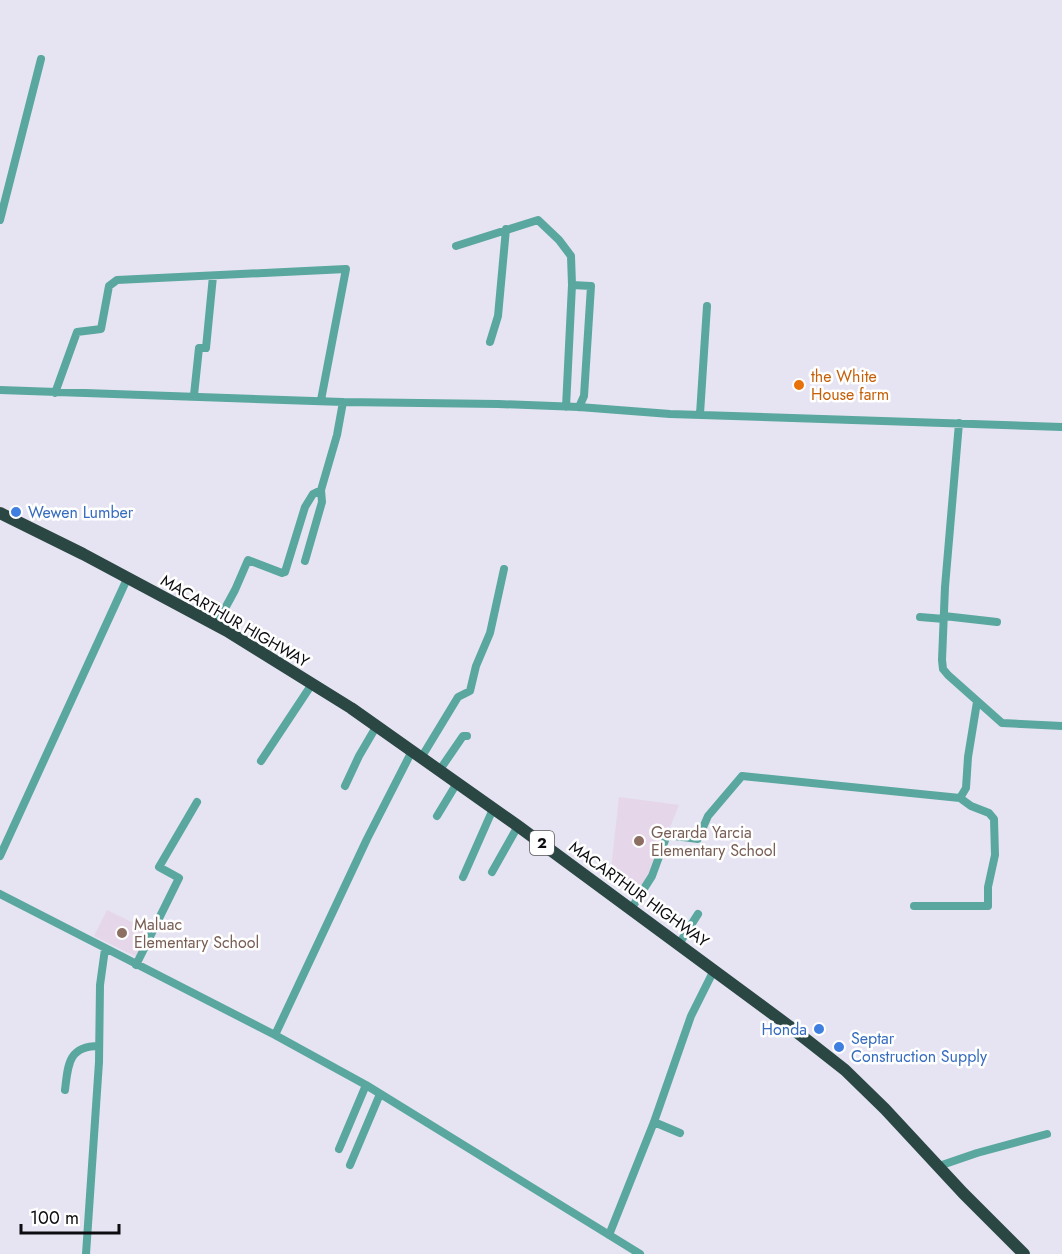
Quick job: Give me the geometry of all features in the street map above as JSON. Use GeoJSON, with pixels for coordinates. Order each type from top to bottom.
{"type":"FeatureCollection","features":[{"type":"Feature","properties":{"kind":"highway","name":"MACARTHUR HIGHWAY"},"geometry":{"type":"LineString","coordinates":[[0,513],[216,625],[351,708],[376,728],[518,826],[714,970],[845,1070],[1024,1254]]}},
{"type":"Feature","properties":{"kind":"street"},"geometry":{"type":"LineString","coordinates":[[0,220],[41,59]]}},
{"type":"Feature","properties":{"kind":"street"},"geometry":{"type":"LineString","coordinates":[[456,246],[538,220],[559,240],[571,256],[572,285],[566,407]]}},
{"type":"Feature","properties":{"kind":"street"},"geometry":{"type":"LineString","coordinates":[[490,342],[498,316],[506,230]]}},
{"type":"Feature","properties":{"kind":"street"},"geometry":{"type":"LineString","coordinates":[[55,393],[77,332],[101,329],[109,286],[117,280],[346,269],[321,400]]}},
{"type":"Feature","properties":{"kind":"street"},"geometry":{"type":"LineString","coordinates":[[194,396],[199,348],[206,348],[213,276]]}},
{"type":"Feature","properties":{"kind":"street"},"geometry":{"type":"LineString","coordinates":[[572,285],[591,286],[584,396],[579,407]]}},
{"type":"Feature","properties":{"kind":"street"},"geometry":{"type":"LineString","coordinates":[[700,414],[707,306]]}},
{"type":"Feature","properties":{"kind":"street"},"geometry":{"type":"LineString","coordinates":[[0,390],[343,402],[579,407],[670,414],[1062,427]]}},
{"type":"Feature","properties":{"kind":"street"},"geometry":{"type":"LineString","coordinates":[[305,561],[322,502],[321,490],[337,435],[343,402]]}},
{"type":"Feature","properties":{"kind":"street"},"geometry":{"type":"LineString","coordinates":[[959,423],[945,587],[943,669],[978,702],[1006,724],[1062,726]]}},
{"type":"Feature","properties":{"kind":"street"},"geometry":{"type":"LineString","coordinates":[[216,625],[232,597],[248,560],[282,573],[285,572],[305,507],[313,494],[321,490]]}},
{"type":"Feature","properties":{"kind":"street"},"geometry":{"type":"LineString","coordinates":[[275,1035],[367,839],[416,754],[458,697],[470,691],[476,666],[490,633],[504,569]]}},
{"type":"Feature","properties":{"kind":"street"},"geometry":{"type":"LineString","coordinates":[[0,856],[128,579]]}},
{"type":"Feature","properties":{"kind":"street"},"geometry":{"type":"LineString","coordinates":[[920,617],[997,621]]}},
{"type":"Feature","properties":{"kind":"street"},"geometry":{"type":"LineString","coordinates":[[261,761],[312,684]]}},
{"type":"Feature","properties":{"kind":"street"},"geometry":{"type":"LineString","coordinates":[[960,798],[966,788],[968,757],[978,702]]}},
{"type":"Feature","properties":{"kind":"street"},"geometry":{"type":"LineString","coordinates":[[345,786],[376,728]]}},
{"type":"Feature","properties":{"kind":"street"},"geometry":{"type":"LineString","coordinates":[[439,771],[463,736],[467,736]]}},
{"type":"Feature","properties":{"kind":"street"},"geometry":{"type":"LineString","coordinates":[[631,909],[652,876],[667,835],[698,839],[708,816],[742,776],[960,798],[971,806],[989,813],[994,819],[995,855],[988,887],[988,906],[914,906]]}},
{"type":"Feature","properties":{"kind":"street"},"geometry":{"type":"LineString","coordinates":[[438,816],[457,783]]}},
{"type":"Feature","properties":{"kind":"street"},"geometry":{"type":"LineString","coordinates":[[136,965],[179,878],[159,867],[197,802]]}},
{"type":"Feature","properties":{"kind":"street"},"geometry":{"type":"LineString","coordinates":[[463,878],[493,809]]}},
{"type":"Feature","properties":{"kind":"street"},"geometry":{"type":"LineString","coordinates":[[492,872],[518,826]]}},
{"type":"Feature","properties":{"kind":"street"},"geometry":{"type":"LineString","coordinates":[[0,894],[275,1035],[366,1085],[640,1254]]}},
{"type":"Feature","properties":{"kind":"street"},"geometry":{"type":"LineString","coordinates":[[679,944],[698,914]]}},
{"type":"Feature","properties":{"kind":"street"},"geometry":{"type":"LineString","coordinates":[[86,1254],[99,1046],[100,985],[105,949]]}},
{"type":"Feature","properties":{"kind":"street"},"geometry":{"type":"LineString","coordinates":[[609,1235],[654,1122],[691,1017],[714,970]]}},
{"type":"Feature","properties":{"kind":"street"},"geometry":{"type":"LineString","coordinates":[[65,1090],[68,1065],[74,1054],[88,1046],[99,1046]]}},
{"type":"Feature","properties":{"kind":"street"},"geometry":{"type":"LineString","coordinates":[[339,1149],[366,1085]]}},
{"type":"Feature","properties":{"kind":"street"},"geometry":{"type":"LineString","coordinates":[[350,1166],[380,1094]]}},
{"type":"Feature","properties":{"kind":"street"},"geometry":{"type":"LineString","coordinates":[[654,1122],[680,1133]]}},
{"type":"Feature","properties":{"kind":"street"},"geometry":{"type":"LineString","coordinates":[[939,1166],[1047,1134]]}},
{"type":"Feature","properties":{"kind":"shaded area","name":"Gerarda Yarcia Elementary School"},"geometry":{"type":"Polygon","coordinates":[[[619,797],[679,805],[646,886],[636,898],[610,878],[619,797]]]}},
{"type":"Feature","properties":{"kind":"shaded area","name":"Maluac Elementary School"},"geometry":{"type":"Polygon","coordinates":[[[107,910],[150,931],[137,957],[94,936],[107,910]]]}},
{"type":"Feature","properties":{"kind":"place","name":"the White House farm"},"geometry":{"type":"Point","coordinates":[799,385]}},
{"type":"Feature","properties":{"kind":"place","name":"Wewen Lumber"},"geometry":{"type":"Point","coordinates":[16,512]}},
{"type":"Feature","properties":{"kind":"place","name":"Gerarda Yarcia Elementary School"},"geometry":{"type":"Point","coordinates":[639,841]}},
{"type":"Feature","properties":{"kind":"place","name":"Maluac Elementary School"},"geometry":{"type":"Point","coordinates":[122,933]}},
{"type":"Feature","properties":{"kind":"place","name":"Honda"},"geometry":{"type":"Point","coordinates":[819,1029]}},
{"type":"Feature","properties":{"kind":"place","name":"Septar Construction Supply"},"geometry":{"type":"Point","coordinates":[839,1047]}}]}
